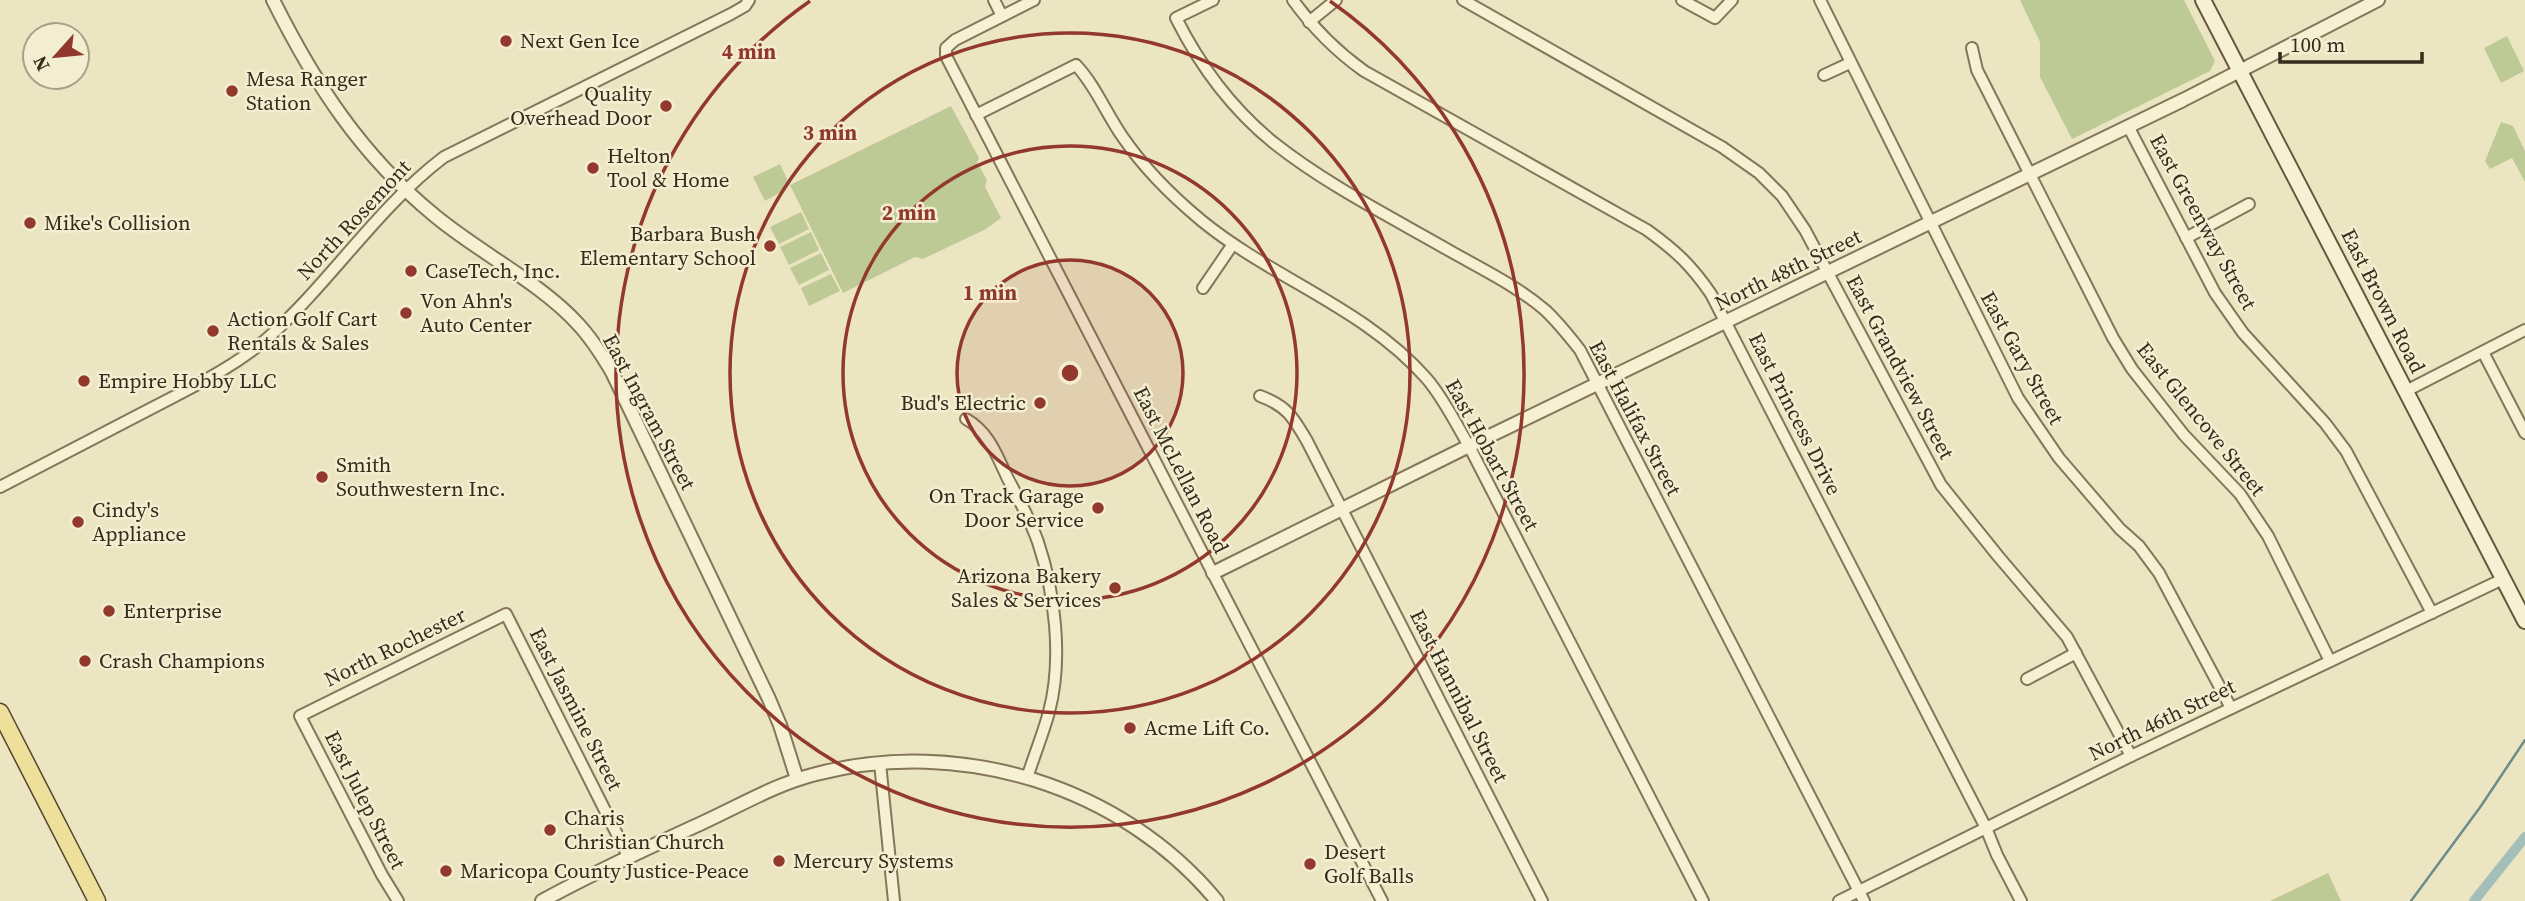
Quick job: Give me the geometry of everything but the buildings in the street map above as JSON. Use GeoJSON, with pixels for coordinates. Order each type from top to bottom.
{"type":"FeatureCollection","features":[{"type":"Feature","properties":{"kind":"main road","name":"East Brown Road"},"geometry":{"type":"LineString","coordinates":[[2203,0],[2525,621]]}},
{"type":"Feature","properties":{"kind":"main road"},"geometry":{"type":"LineString","coordinates":[[0,712],[97,901]]}},
{"type":"Feature","properties":{"kind":"street","name":"East Ingram Street"},"geometry":{"type":"LineString","coordinates":[[273,0],[309,69],[374,158],[437,218],[554,302],[577,323],[597,347],[612,372],[769,699],[797,779]]}},
{"type":"Feature","properties":{"kind":"street","name":"North Rosemont"},"geometry":{"type":"LineString","coordinates":[[0,487],[188,389],[250,352],[303,304],[406,191],[444,157],[731,14],[745,6],[749,0]]}},
{"type":"Feature","properties":{"kind":"street"},"geometry":{"type":"LineString","coordinates":[[994,0],[1002,16],[1034,0]]}},
{"type":"Feature","properties":{"kind":"street","name":"East Halifax Street"},"geometry":{"type":"LineString","coordinates":[[1213,0],[1176,18],[1217,86],[1237,108],[1273,142],[1315,172],[1502,281],[1545,310],[1580,351],[1862,896]]}},
{"type":"Feature","properties":{"kind":"street","name":"East Princess Drive"},"geometry":{"type":"LineString","coordinates":[[1293,0],[1309,22],[1364,71],[1647,230],[1678,253],[1711,294],[1726,322],[2021,901]]}},
{"type":"Feature","properties":{"kind":"street"},"geometry":{"type":"LineString","coordinates":[[1309,22],[1336,0]]}},
{"type":"Feature","properties":{"kind":"street","name":"East Grandview Street"},"geometry":{"type":"LineString","coordinates":[[1463,0],[1736,156],[1782,196],[1829,272],[1941,485],[1997,556],[2053,619],[2076,653],[2131,756]]}},
{"type":"Feature","properties":{"kind":"street"},"geometry":{"type":"LineString","coordinates":[[1682,0],[1715,18],[1732,0]]}},
{"type":"Feature","properties":{"kind":"street","name":"East Gary Street"},"geometry":{"type":"LineString","coordinates":[[1820,0],[2018,398],[2059,458],[2120,529],[2139,546],[2159,573],[2231,708]]}},
{"type":"Feature","properties":{"kind":"street","name":"North 48th Street"},"geometry":{"type":"LineString","coordinates":[[1213,573],[2240,71],[2378,0]]}},
{"type":"Feature","properties":{"kind":"street","name":"East McLellan Road"},"geometry":{"type":"LineString","coordinates":[[1002,16],[955,40],[946,48],[946,56],[1382,901]]}},
{"type":"Feature","properties":{"kind":"street","name":"East Glencove Street"},"geometry":{"type":"LineString","coordinates":[[1972,48],[1978,70],[2113,338],[2132,369],[2184,435],[2240,494],[2268,536],[2330,661]]}},
{"type":"Feature","properties":{"kind":"street"},"geometry":{"type":"LineString","coordinates":[[1824,75],[1850,62]]}},
{"type":"Feature","properties":{"kind":"street","name":"East Hobart Street"},"geometry":{"type":"LineString","coordinates":[[976,115],[1076,65],[1086,75],[1122,137],[1144,164],[1201,220],[1259,262],[1334,304],[1383,337],[1428,380],[1448,408],[1469,446],[1703,901]]}},
{"type":"Feature","properties":{"kind":"street","name":"East Greenway Street"},"geometry":{"type":"LineString","coordinates":[[2128,126],[2215,293],[2243,333],[2325,423],[2346,451],[2432,612]]}},
{"type":"Feature","properties":{"kind":"street"},"geometry":{"type":"LineString","coordinates":[[2186,238],[2249,204]]}},
{"type":"Feature","properties":{"kind":"street"},"geometry":{"type":"LineString","coordinates":[[1203,288],[1233,244]]}},
{"type":"Feature","properties":{"kind":"street"},"geometry":{"type":"LineString","coordinates":[[2406,391],[2525,330]]}},
{"type":"Feature","properties":{"kind":"street"},"geometry":{"type":"LineString","coordinates":[[2483,352],[2525,433]]}},
{"type":"Feature","properties":{"kind":"street","name":"East Hannibal Street"},"geometry":{"type":"LineString","coordinates":[[1261,396],[1280,403],[1293,416],[1542,901]]}},
{"type":"Feature","properties":{"kind":"street"},"geometry":{"type":"LineString","coordinates":[[966,419],[978,426],[987,437],[1020,500],[1038,542],[1047,578],[1052,611],[1055,678],[1049,711],[1027,778]]}},
{"type":"Feature","properties":{"kind":"street","name":"North 46th Street"},"geometry":{"type":"LineString","coordinates":[[1839,901],[1862,896],[1986,828],[2131,756],[2503,579]]}},
{"type":"Feature","properties":{"kind":"street","name":"North Rochester"},"geometry":{"type":"LineString","coordinates":[[300,716],[506,614]]}},
{"type":"Feature","properties":{"kind":"street","name":"East Jasmine Street"},"geometry":{"type":"LineString","coordinates":[[506,614],[629,858]]}},
{"type":"Feature","properties":{"kind":"street"},"geometry":{"type":"LineString","coordinates":[[2027,679],[2076,653]]}},
{"type":"Feature","properties":{"kind":"street","name":"East Julep Street"},"geometry":{"type":"LineString","coordinates":[[300,716],[398,901]]}},
{"type":"Feature","properties":{"kind":"street"},"geometry":{"type":"LineString","coordinates":[[542,901],[797,779],[880,763],[918,761],[967,764],[1027,778],[1078,795],[1126,820],[1176,858],[1217,901]]}},
{"type":"Feature","properties":{"kind":"street"},"geometry":{"type":"LineString","coordinates":[[880,763],[894,901]]}},
{"type":"Feature","properties":{"kind":"green space"},"geometry":{"type":"Polygon","coordinates":[[[2020,0],[2184,0],[2215,61],[2210,71],[2072,139],[2040,77],[2040,42],[2020,0]]]}},
{"type":"Feature","properties":{"kind":"green space"},"geometry":{"type":"Polygon","coordinates":[[[2507,36],[2524,71],[2501,83],[2484,48],[2507,36]]]}},
{"type":"Feature","properties":{"kind":"green space"},"geometry":{"type":"Polygon","coordinates":[[[951,106],[979,158],[977,162],[987,180],[985,187],[1001,218],[986,229],[923,259],[915,257],[843,293],[790,185],[951,106]]]}},
{"type":"Feature","properties":{"kind":"green space"},"geometry":{"type":"Polygon","coordinates":[[[2501,122],[2513,126],[2525,151],[2525,182],[2512,158],[2490,169],[2485,161],[2501,122]]]}},
{"type":"Feature","properties":{"kind":"green space"},"geometry":{"type":"Polygon","coordinates":[[[780,164],[788,181],[781,192],[765,201],[753,177],[780,164]]]}},
{"type":"Feature","properties":{"kind":"green space"},"geometry":{"type":"Polygon","coordinates":[[[801,212],[809,229],[779,244],[770,227],[801,212]]]}},
{"type":"Feature","properties":{"kind":"green space"},"geometry":{"type":"Polygon","coordinates":[[[811,232],[819,250],[789,265],[780,247],[811,232]]]}},
{"type":"Feature","properties":{"kind":"green space"},"geometry":{"type":"Polygon","coordinates":[[[821,253],[829,270],[799,285],[790,268],[821,253]]]}},
{"type":"Feature","properties":{"kind":"green space"},"geometry":{"type":"Polygon","coordinates":[[[831,274],[840,291],[809,306],[801,288],[831,274]]]}},
{"type":"Feature","properties":{"kind":"green space"},"geometry":{"type":"Polygon","coordinates":[[[2328,873],[2341,901],[2270,901],[2328,873]]]}},
{"type":"Feature","properties":{"kind":"waterway"},"geometry":{"type":"LineString","coordinates":[[2411,901],[2481,806],[2525,740]]}},
{"type":"Feature","properties":{"kind":"waterway"},"geometry":{"type":"LineString","coordinates":[[2474,901],[2525,837]]}},
{"type":"Feature","properties":{"kind":"place","name":"Next Gen Ice"},"geometry":{"type":"Point","coordinates":[506,41]}},
{"type":"Feature","properties":{"kind":"place","name":"Mesa Ranger Station"},"geometry":{"type":"Point","coordinates":[232,91]}},
{"type":"Feature","properties":{"kind":"place","name":"Quality Overhead Door"},"geometry":{"type":"Point","coordinates":[666,106]}},
{"type":"Feature","properties":{"kind":"place","name":"Helton Tool & Home"},"geometry":{"type":"Point","coordinates":[593,168]}},
{"type":"Feature","properties":{"kind":"place","name":"Mike's Collision"},"geometry":{"type":"Point","coordinates":[30,223]}},
{"type":"Feature","properties":{"kind":"place","name":"Barbara Bush Elementary School"},"geometry":{"type":"Point","coordinates":[770,246]}},
{"type":"Feature","properties":{"kind":"place","name":"CaseTech, Inc."},"geometry":{"type":"Point","coordinates":[411,271]}},
{"type":"Feature","properties":{"kind":"place","name":"Von Ahn's Auto Center"},"geometry":{"type":"Point","coordinates":[406,313]}},
{"type":"Feature","properties":{"kind":"place","name":"Action Golf Cart Rentals & Sales"},"geometry":{"type":"Point","coordinates":[213,331]}},
{"type":"Feature","properties":{"kind":"place","name":"Empire Hobby LLC"},"geometry":{"type":"Point","coordinates":[84,381]}},
{"type":"Feature","properties":{"kind":"place","name":"Bud's Electric"},"geometry":{"type":"Point","coordinates":[1040,403]}},
{"type":"Feature","properties":{"kind":"place","name":"Smith Southwestern Inc."},"geometry":{"type":"Point","coordinates":[322,477]}},
{"type":"Feature","properties":{"kind":"place","name":"On Track Garage Door Service"},"geometry":{"type":"Point","coordinates":[1098,508]}},
{"type":"Feature","properties":{"kind":"place","name":"Cindy's Appliance"},"geometry":{"type":"Point","coordinates":[78,522]}},
{"type":"Feature","properties":{"kind":"place","name":"Arizona Bakery Sales & Services"},"geometry":{"type":"Point","coordinates":[1115,588]}},
{"type":"Feature","properties":{"kind":"place","name":"Enterprise"},"geometry":{"type":"Point","coordinates":[109,611]}},
{"type":"Feature","properties":{"kind":"place","name":"Crash Champions"},"geometry":{"type":"Point","coordinates":[85,661]}},
{"type":"Feature","properties":{"kind":"place","name":"Acme Lift Co."},"geometry":{"type":"Point","coordinates":[1130,728]}},
{"type":"Feature","properties":{"kind":"place","name":"Charis Christian Church"},"geometry":{"type":"Point","coordinates":[550,830]}},
{"type":"Feature","properties":{"kind":"place","name":"Mercury Systems"},"geometry":{"type":"Point","coordinates":[779,861]}},
{"type":"Feature","properties":{"kind":"place","name":"Desert Golf Balls"},"geometry":{"type":"Point","coordinates":[1310,864]}},
{"type":"Feature","properties":{"kind":"place","name":"Maricopa County Justice-Peace"},"geometry":{"type":"Point","coordinates":[446,871]}}]}
